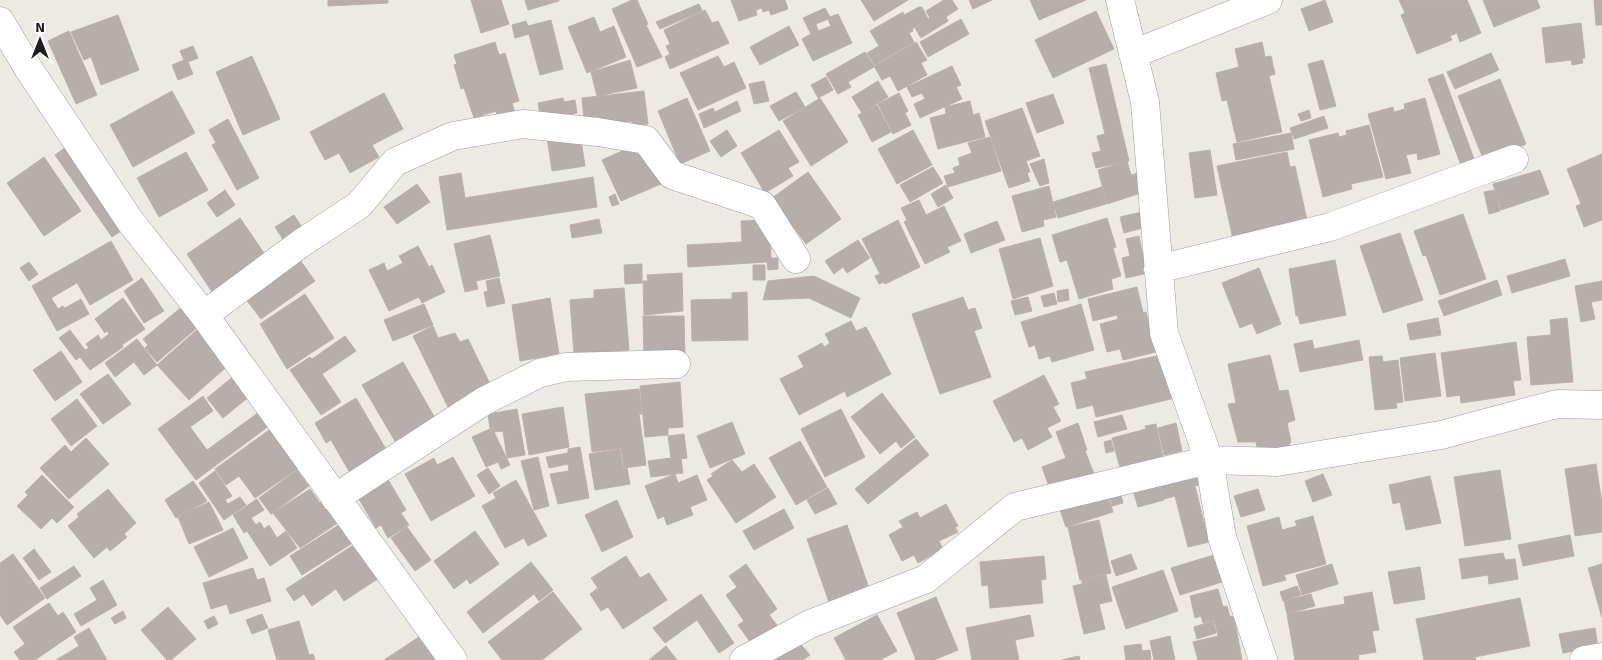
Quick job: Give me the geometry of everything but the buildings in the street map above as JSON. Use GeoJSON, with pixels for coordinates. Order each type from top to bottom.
{"type":"FeatureCollection","features":[{"type":"Feature","properties":{"kind":"street"},"geometry":{"type":"LineString","coordinates":[[1120,0],[1145,102],[1164,333],[1209,460],[1222,537],[1262,660]]}},
{"type":"Feature","properties":{"kind":"street"},"geometry":{"type":"LineString","coordinates":[[1133,54],[1268,0]]}},
{"type":"Feature","properties":{"kind":"street"},"geometry":{"type":"LineString","coordinates":[[0,21],[28,68],[130,221],[204,315],[453,660]]}},
{"type":"Feature","properties":{"kind":"street"},"geometry":{"type":"LineString","coordinates":[[204,315],[300,244],[359,205],[394,162],[453,136],[523,124],[582,129],[646,140],[672,174],[762,205],[796,260]]}},
{"type":"Feature","properties":{"kind":"street"},"geometry":{"type":"LineString","coordinates":[[1158,269],[1330,227],[1514,159]]}},
{"type":"Feature","properties":{"kind":"street"},"geometry":{"type":"LineString","coordinates":[[335,498],[484,401],[540,373],[566,367],[676,364]]}},
{"type":"Feature","properties":{"kind":"street"},"geometry":{"type":"LineString","coordinates":[[744,660],[810,624],[926,580],[1015,507],[1209,460],[1277,462],[1441,435],[1557,404],[1602,405]]}},
{"type":"Feature","properties":{"kind":"street"},"geometry":{"type":"LineString","coordinates":[[1584,660],[1602,657]]}}]}
